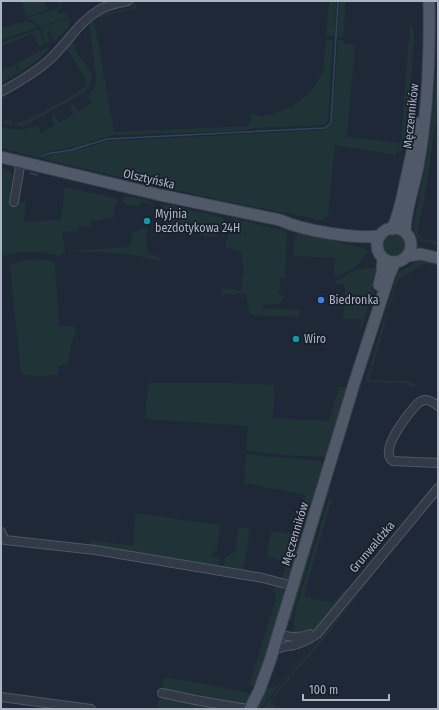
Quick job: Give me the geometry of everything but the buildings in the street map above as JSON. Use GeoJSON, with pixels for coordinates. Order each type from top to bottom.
{"type":"FeatureCollection","features":[{"type":"Feature","properties":{"kind":"main road","name":"Męczenników"},"geometry":{"type":"LineString","coordinates":[[392,229],[397,217],[413,148],[419,105],[423,55],[424,1]]}},
{"type":"Feature","properties":{"kind":"main road","name":"Męczenników"},"geometry":{"type":"LineString","coordinates":[[405,232],[406,220],[418,166],[430,60],[429,1]]}},
{"type":"Feature","properties":{"kind":"main road","name":"Olsztyńska"},"geometry":{"type":"LineString","coordinates":[[1,157],[20,164]]}},
{"type":"Feature","properties":{"kind":"main road","name":"Olsztyńska"},"geometry":{"type":"LineString","coordinates":[[1,162],[20,164],[280,220],[292,226],[347,236],[380,236]]}},
{"type":"Feature","properties":{"kind":"main road"},"geometry":{"type":"LineString","coordinates":[[392,229],[399,229],[405,232],[411,242],[411,249],[408,256],[403,260],[395,262],[389,261],[380,253],[378,242],[380,236],[385,231],[392,229]]}},
{"type":"Feature","properties":{"kind":"main road","name":"Olsztyńska"},"geometry":{"type":"LineString","coordinates":[[347,236],[380,253]]}},
{"type":"Feature","properties":{"kind":"main road"},"geometry":{"type":"LineString","coordinates":[[411,242],[422,248],[438,252]]}},
{"type":"Feature","properties":{"kind":"main road","name":"Męczenników"},"geometry":{"type":"LineString","coordinates":[[354,384],[363,340],[382,274],[380,253]]}},
{"type":"Feature","properties":{"kind":"main road"},"geometry":{"type":"LineString","coordinates":[[408,256],[420,254],[438,258]]}},
{"type":"Feature","properties":{"kind":"main road","name":"Męczenników"},"geometry":{"type":"LineString","coordinates":[[250,709],[259,691],[273,652],[354,384],[389,276],[395,262]]}},
{"type":"Feature","properties":{"kind":"street"},"geometry":{"type":"LineString","coordinates":[[1,92],[34,73],[48,62],[80,25],[99,10],[106,6],[128,1]]}},
{"type":"Feature","properties":{"kind":"street"},"geometry":{"type":"LineString","coordinates":[[14,202],[20,164]]}},
{"type":"Feature","properties":{"kind":"street"},"geometry":{"type":"LineString","coordinates":[[438,406],[427,399],[420,401],[397,430],[391,442],[388,454],[389,458],[393,462],[438,463]]}},
{"type":"Feature","properties":{"kind":"street","name":"Grunwaldzka"},"geometry":{"type":"LineString","coordinates":[[273,652],[280,647],[293,645],[310,639],[317,634],[438,488]]}},
{"type":"Feature","properties":{"kind":"street"},"geometry":{"type":"LineString","coordinates":[[1,532],[5,540],[103,551],[263,578],[293,586]]}},
{"type":"Feature","properties":{"kind":"street","name":"Grunwaldzka"},"geometry":{"type":"LineString","coordinates":[[278,634],[288,637],[302,637],[313,632],[326,622]]}},
{"type":"Feature","properties":{"kind":"street"},"geometry":{"type":"LineString","coordinates":[[162,692],[195,700],[247,709]]}},
{"type":"Feature","properties":{"kind":"street"},"geometry":{"type":"LineString","coordinates":[[1,697],[91,709]]}},
{"type":"Feature","properties":{"kind":"green space"},"geometry":{"type":"Polygon","coordinates":[[[21,1],[44,1],[47,10],[27,17],[21,1]]]}},
{"type":"Feature","properties":{"kind":"green space"},"geometry":{"type":"Polygon","coordinates":[[[329,1],[336,1],[335,36],[326,36],[329,1]]]}},
{"type":"Feature","properties":{"kind":"green space"},"geometry":{"type":"Polygon","coordinates":[[[340,1],[346,1],[343,37],[337,37],[340,1]]]}},
{"type":"Feature","properties":{"kind":"green space"},"geometry":{"type":"Polygon","coordinates":[[[58,2],[60,2],[62,8],[57,9],[59,14],[63,11],[69,17],[40,27],[28,18],[60,7],[58,2]]]}},
{"type":"Feature","properties":{"kind":"green space"},"geometry":{"type":"Polygon","coordinates":[[[133,2],[139,7],[94,19],[114,132],[248,126],[251,121],[251,114],[263,116],[292,107],[309,93],[323,73],[326,40],[333,40],[328,121],[325,125],[254,128],[243,131],[111,135],[78,146],[47,152],[40,158],[1,148],[1,127],[18,130],[37,126],[41,133],[55,125],[51,118],[55,115],[60,123],[74,114],[70,106],[73,104],[78,112],[92,103],[88,96],[95,87],[96,76],[89,23],[86,18],[106,9],[107,13],[133,7],[133,2]]]}},
{"type":"Feature","properties":{"kind":"green space"},"geometry":{"type":"Polygon","coordinates":[[[70,18],[70,25],[68,28],[54,41],[50,32],[47,33],[50,41],[46,43],[40,28],[70,18]]]}},
{"type":"Feature","properties":{"kind":"green space"},"geometry":{"type":"Polygon","coordinates":[[[26,21],[36,25],[36,28],[1,40],[1,28],[26,21]]]}},
{"type":"Feature","properties":{"kind":"green space"},"geometry":{"type":"Polygon","coordinates":[[[410,24],[414,30],[414,38],[409,111],[403,151],[397,151],[396,155],[335,145],[328,215],[322,221],[202,196],[44,159],[46,156],[88,147],[107,141],[324,130],[332,123],[338,40],[343,40],[343,44],[355,45],[347,137],[401,143],[410,24]]]}},
{"type":"Feature","properties":{"kind":"green space"},"geometry":{"type":"Polygon","coordinates":[[[39,29],[44,43],[39,47],[34,33],[1,46],[1,42],[39,29]]]}},
{"type":"Feature","properties":{"kind":"green space"},"geometry":{"type":"Polygon","coordinates":[[[73,36],[73,44],[92,75],[92,81],[89,87],[83,93],[29,123],[21,126],[1,123],[1,120],[2,122],[9,118],[13,124],[28,120],[84,88],[87,84],[82,73],[68,51],[60,50],[73,36]]]}},
{"type":"Feature","properties":{"kind":"green space"},"geometry":{"type":"Polygon","coordinates":[[[47,47],[49,50],[30,66],[20,72],[16,64],[47,47]]]}},
{"type":"Feature","properties":{"kind":"green space"},"geometry":{"type":"Polygon","coordinates":[[[15,64],[19,73],[1,83],[1,71],[15,64]]]}},
{"type":"Feature","properties":{"kind":"green space"},"geometry":{"type":"Polygon","coordinates":[[[436,78],[438,78],[436,121],[425,197],[417,229],[420,238],[438,242],[438,245],[419,239],[413,227],[427,157],[436,78]]]}},
{"type":"Feature","properties":{"kind":"green space"},"geometry":{"type":"Polygon","coordinates":[[[1,167],[12,172],[9,203],[26,202],[24,222],[59,220],[61,218],[65,187],[118,199],[115,205],[113,218],[90,221],[91,226],[78,227],[78,231],[62,232],[65,251],[60,256],[41,252],[21,252],[1,256],[1,167]]]}},
{"type":"Feature","properties":{"kind":"green space"},"geometry":{"type":"Polygon","coordinates":[[[125,197],[133,197],[141,198],[155,206],[141,202],[140,207],[123,203],[123,199],[125,197]]]}},
{"type":"Feature","properties":{"kind":"green space"},"geometry":{"type":"Polygon","coordinates":[[[164,204],[221,217],[224,221],[223,230],[218,235],[211,237],[179,229],[181,223],[173,221],[171,227],[166,223],[163,217],[164,204]]]}},
{"type":"Feature","properties":{"kind":"green space"},"geometry":{"type":"Polygon","coordinates":[[[236,218],[238,220],[285,230],[287,234],[285,278],[280,278],[279,294],[283,295],[283,299],[279,304],[262,305],[262,308],[300,310],[299,317],[250,315],[246,294],[221,295],[223,287],[240,291],[243,281],[241,277],[244,276],[241,251],[225,247],[231,224],[236,218]]]}},
{"type":"Feature","properties":{"kind":"green space"},"geometry":{"type":"Polygon","coordinates":[[[148,229],[148,232],[145,233],[148,253],[160,258],[160,261],[125,254],[65,251],[129,247],[133,232],[148,229]]]}},
{"type":"Feature","properties":{"kind":"green space"},"geometry":{"type":"Polygon","coordinates":[[[299,233],[360,247],[369,251],[354,268],[334,277],[335,258],[293,256],[295,237],[299,233]]]}},
{"type":"Feature","properties":{"kind":"green space"},"geometry":{"type":"Polygon","coordinates":[[[394,233],[402,237],[406,245],[402,253],[394,257],[386,253],[382,245],[386,237],[394,233]]]}},
{"type":"Feature","properties":{"kind":"green space"},"geometry":{"type":"Polygon","coordinates":[[[41,259],[55,263],[59,326],[74,326],[76,334],[72,340],[68,364],[58,366],[58,375],[41,376],[21,374],[10,265],[24,260],[41,259]]]}},
{"type":"Feature","properties":{"kind":"green space"},"geometry":{"type":"Polygon","coordinates":[[[422,259],[438,262],[438,266],[424,264],[398,280],[389,309],[387,309],[398,273],[422,259]]]}},
{"type":"Feature","properties":{"kind":"green space"},"geometry":{"type":"Polygon","coordinates":[[[377,267],[376,274],[379,276],[359,335],[361,319],[343,319],[345,285],[336,284],[336,281],[355,270],[377,267]]]}},
{"type":"Feature","properties":{"kind":"green space"},"geometry":{"type":"Polygon","coordinates":[[[386,313],[388,313],[369,380],[406,381],[416,384],[414,387],[403,383],[367,382],[366,380],[386,313]]]}},
{"type":"Feature","properties":{"kind":"green space"},"geometry":{"type":"Polygon","coordinates":[[[148,383],[278,385],[274,388],[273,418],[329,421],[339,387],[345,387],[348,389],[328,457],[297,456],[246,451],[248,426],[145,419],[148,383]]]}},
{"type":"Feature","properties":{"kind":"green space"},"geometry":{"type":"Polygon","coordinates":[[[246,454],[319,461],[325,467],[289,581],[281,579],[287,563],[267,556],[271,531],[295,534],[306,495],[244,483],[246,454]]]}},
{"type":"Feature","properties":{"kind":"green space"},"geometry":{"type":"Polygon","coordinates":[[[330,487],[291,621],[286,620],[326,488],[330,487]]]}},
{"type":"Feature","properties":{"kind":"green space"},"geometry":{"type":"Polygon","coordinates":[[[329,498],[332,499],[304,594],[306,597],[333,603],[344,589],[346,590],[347,588],[350,591],[331,614],[315,630],[309,633],[293,635],[295,612],[329,498]]]}},
{"type":"Feature","properties":{"kind":"green space"},"geometry":{"type":"Polygon","coordinates":[[[135,513],[220,525],[217,549],[211,556],[220,558],[218,567],[90,546],[91,540],[134,546],[135,513]]]}},
{"type":"Feature","properties":{"kind":"green space"},"geometry":{"type":"Polygon","coordinates":[[[239,527],[250,529],[243,571],[225,568],[224,566],[225,558],[235,551],[239,527]]]}},
{"type":"Feature","properties":{"kind":"green space"},"geometry":{"type":"Polygon","coordinates":[[[379,569],[328,634],[270,702],[275,707],[274,709],[262,709],[379,569]]]}},
{"type":"Feature","properties":{"kind":"green space"},"geometry":{"type":"Polygon","coordinates":[[[276,583],[284,593],[284,597],[257,682],[253,686],[249,685],[276,598],[273,591],[276,583]]]}},
{"type":"Feature","properties":{"kind":"green space"},"geometry":{"type":"Polygon","coordinates":[[[306,652],[260,709],[258,709],[267,688],[278,685],[306,652]]]}},
{"type":"Feature","properties":{"kind":"green space"},"geometry":{"type":"Polygon","coordinates":[[[164,677],[247,692],[251,695],[245,707],[161,691],[164,677]]]}},
{"type":"Feature","properties":{"kind":"green space"},"geometry":{"type":"Polygon","coordinates":[[[160,695],[232,709],[157,709],[160,695]]]}},
{"type":"Feature","properties":{"kind":"waterway"},"geometry":{"type":"LineString","coordinates":[[42,157],[46,154],[71,150],[107,139],[325,128],[331,123],[338,1]]}},
{"type":"Feature","properties":{"kind":"waterway"},"geometry":{"type":"LineString","coordinates":[[30,173],[37,174]]}},
{"type":"Feature","properties":{"kind":"place","name":"Myjnia bezdotykowa 24H"},"geometry":{"type":"Point","coordinates":[147,221]}},
{"type":"Feature","properties":{"kind":"place","name":"Biedronka"},"geometry":{"type":"Point","coordinates":[321,300]}},
{"type":"Feature","properties":{"kind":"place","name":"Wiro"},"geometry":{"type":"Point","coordinates":[296,339]}}]}
